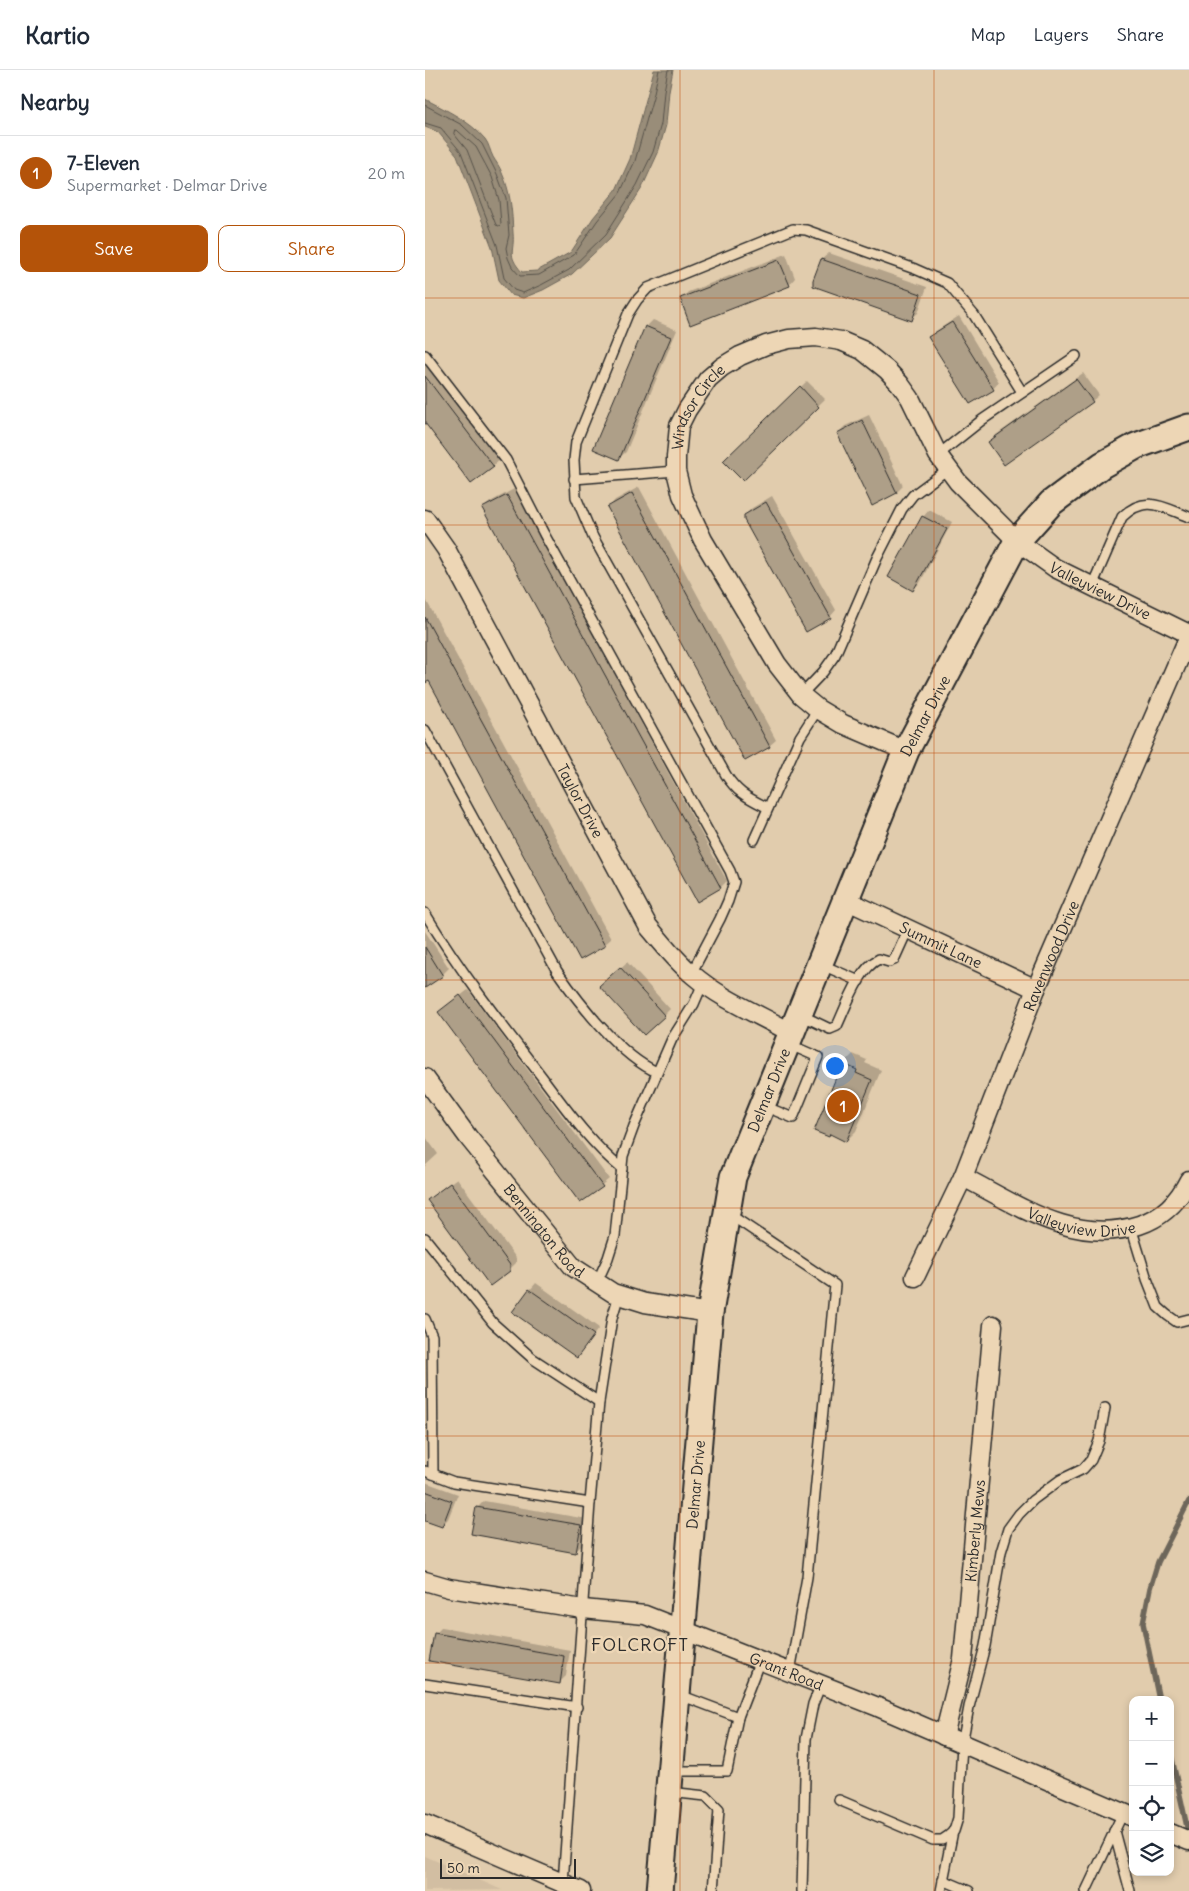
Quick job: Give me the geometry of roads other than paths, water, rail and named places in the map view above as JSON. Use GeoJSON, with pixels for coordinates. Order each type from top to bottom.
{"type":"FeatureCollection","features":[{"type":"Feature","properties":{"kind":"street","name":"Windsor Circle"},"geometry":{"type":"LineString","coordinates":[[906,751],[843,724],[818,708],[801,695],[777,664],[703,540],[682,496],[676,471],[679,426],[696,395],[708,379],[740,356],[766,345],[789,339],[816,337],[841,341],[862,350],[887,370],[900,384],[910,398],[943,462],[958,482],[1017,541]]}},
{"type":"Feature","properties":{"kind":"street","name":"Delmar Drive"},"geometry":{"type":"LineString","coordinates":[[661,1891],[710,1313],[733,1176],[906,751],[1017,541],[1051,503],[1102,465],[1136,446],[1176,430],[1189,427]]}},
{"type":"Feature","properties":{"kind":"street","name":"Taylor Drive"},"geometry":{"type":"LineString","coordinates":[[425,519],[450,557],[648,926],[697,979],[791,1030]]}},
{"type":"Feature","properties":{"kind":"street","name":"Valleyview Drive"},"geometry":{"type":"LineString","coordinates":[[1017,541],[1055,568],[1189,635]]}},
{"type":"Feature","properties":{"kind":"street","name":"Ravenwood Drive"},"geometry":{"type":"LineString","coordinates":[[915,1277],[963,1177],[1036,989],[1189,635]]}},
{"type":"Feature","properties":{"kind":"street","name":"Summit Lane"},"geometry":{"type":"LineString","coordinates":[[846,900],[1036,989]]}},
{"type":"Feature","properties":{"kind":"street","name":"Bennington Road"},"geometry":{"type":"LineString","coordinates":[[425,1078],[468,1138],[573,1268],[619,1295],[645,1303],[710,1313]]}},
{"type":"Feature","properties":{"kind":"street","name":"Valleyview Drive"},"geometry":{"type":"LineString","coordinates":[[963,1177],[1045,1219],[1068,1227],[1099,1232],[1131,1227],[1148,1222],[1162,1214],[1182,1195],[1189,1180]]}},
{"type":"Feature","properties":{"kind":"street","name":"Kimberly Mews"},"geometry":{"type":"LineString","coordinates":[[944,1736],[963,1659],[993,1326]]}},
{"type":"Feature","properties":{"kind":"street","name":"Grant Road"},"geometry":{"type":"LineString","coordinates":[[425,1581],[449,1588],[583,1608],[645,1615],[821,1684],[1128,1815]]}},
{"type":"Feature","properties":{"kind":"street"},"geometry":{"type":"LineString","coordinates":[[425,1824],[581,1891]]}},
{"type":"Feature","properties":{"kind":"street"},"geometry":{"type":"LineString","coordinates":[[1174,1835],[1189,1842]]}},
{"type":"Feature","properties":{"kind":"lane"},"geometry":{"type":"LineString","coordinates":[[768,808],[742,795],[726,775],[593,537],[576,497],[574,479],[576,442],[622,329],[637,300],[648,288],[793,230],[806,230],[915,269],[947,283],[974,315],[1022,392]]}},
{"type":"Feature","properties":{"kind":"lane"},"geometry":{"type":"LineString","coordinates":[[425,356],[506,460],[559,560],[731,871],[734,882],[697,979],[694,1004],[672,1039],[623,1156],[615,1236],[609,1258],[597,1282]]}},
{"type":"Feature","properties":{"kind":"lane"},"geometry":{"type":"LineString","coordinates":[[801,695],[823,672],[835,655],[877,558],[902,509],[913,495],[982,420],[1076,356]]}},
{"type":"Feature","properties":{"kind":"lane"},"geometry":{"type":"LineString","coordinates":[[574,479],[676,471]]}},
{"type":"Feature","properties":{"kind":"lane"},"geometry":{"type":"LineString","coordinates":[[1092,586],[1122,517],[1130,509],[1139,505],[1154,504],[1189,517]]}},
{"type":"Feature","properties":{"kind":"lane"},"geometry":{"type":"LineString","coordinates":[[754,840],[800,738],[818,708]]}},
{"type":"Feature","properties":{"kind":"lane"},"geometry":{"type":"LineString","coordinates":[[425,730],[557,972],[571,992],[632,1059],[657,1072]]}},
{"type":"Feature","properties":{"kind":"lane"},"geometry":{"type":"LineString","coordinates":[[425,913],[447,949],[498,1020],[595,1143],[607,1157],[622,1169]]}},
{"type":"Feature","properties":{"kind":"lane"},"geometry":{"type":"LineString","coordinates":[[791,1030],[830,1029],[837,1026],[863,974],[874,961],[879,959],[889,962],[894,960],[908,929]]}},
{"type":"Feature","properties":{"kind":"lane"},"geometry":{"type":"LineString","coordinates":[[819,964],[859,981]]}},
{"type":"Feature","properties":{"kind":"lane"},"geometry":{"type":"LineString","coordinates":[[762,1105],[793,1118],[818,1057],[791,1030]]}},
{"type":"Feature","properties":{"kind":"lane"},"geometry":{"type":"LineString","coordinates":[[727,1212],[835,1285],[807,1577],[790,1672]]}},
{"type":"Feature","properties":{"kind":"lane"},"geometry":{"type":"LineString","coordinates":[[1131,1227],[1158,1307],[1177,1322],[1189,1319]]}},
{"type":"Feature","properties":{"kind":"lane"},"geometry":{"type":"LineString","coordinates":[[425,1238],[493,1323],[532,1358],[599,1402]]}},
{"type":"Feature","properties":{"kind":"lane"},"geometry":{"type":"LineString","coordinates":[[563,1883],[599,1402],[612,1318],[619,1295]]}},
{"type":"Feature","properties":{"kind":"lane"},"geometry":{"type":"LineString","coordinates":[[425,1319],[432,1336],[429,1473],[454,1482],[590,1503]]}},
{"type":"Feature","properties":{"kind":"lane"},"geometry":{"type":"LineString","coordinates":[[941,1891],[953,1831],[958,1818],[962,1744],[969,1707],[985,1646],[1001,1552],[1008,1529],[1033,1500],[1060,1480],[1083,1469],[1091,1460],[1099,1441],[1105,1408]]}},
{"type":"Feature","properties":{"kind":"lane"},"geometry":{"type":"LineString","coordinates":[[670,1781],[727,1771],[738,1717],[760,1660]]}},
{"type":"Feature","properties":{"kind":"lane"},"geometry":{"type":"LineString","coordinates":[[425,1684],[577,1707]]}},
{"type":"Feature","properties":{"kind":"lane"},"geometry":{"type":"LineString","coordinates":[[801,1891],[807,1739],[813,1704],[821,1684]]}},
{"type":"Feature","properties":{"kind":"lane"},"geometry":{"type":"LineString","coordinates":[[677,1694],[738,1717]]}},
{"type":"Feature","properties":{"kind":"lane"},"geometry":{"type":"LineString","coordinates":[[670,1781],[706,1796],[719,1810],[713,1891]]}},
{"type":"Feature","properties":{"kind":"lane"},"geometry":{"type":"LineString","coordinates":[[839,1800],[933,1840],[942,1840],[953,1831]]}},
{"type":"Feature","properties":{"kind":"lane"},"geometry":{"type":"LineString","coordinates":[[1087,1891],[1114,1831],[1128,1815]]}},
{"type":"Feature","properties":{"kind":"lane"},"geometry":{"type":"LineString","coordinates":[[1114,1831],[1131,1891]]}},
{"type":"Feature","properties":{"kind":"lane"},"geometry":{"type":"LineString","coordinates":[[943,1880],[969,1891]]}},
{"type":"Feature","properties":{"kind":"water"},"geometry":{"type":"Polygon","coordinates":[[[654,70],[673,70],[666,125],[658,153],[642,188],[610,238],[572,274],[543,290],[523,298],[511,295],[499,280],[492,247],[457,155],[438,132],[425,127],[425,99],[465,121],[486,141],[505,180],[509,195],[514,261],[522,272],[537,271],[571,252],[593,218],[616,190],[630,159],[654,70]]]}},
{"type":"Feature","properties":{"kind":"waterway"},"geometry":{"type":"LineString","coordinates":[[1158,1696],[1143,1623],[1150,1588],[1158,1562],[1189,1501]]}},
{"type":"Feature","properties":{"kind":"waterway"},"geometry":{"type":"LineString","coordinates":[[1174,1768],[1189,1836]]}},
{"type":"Feature","properties":{"kind":"place","name":"7-Eleven"},"geometry":{"type":"Point","coordinates":[843,1106]}},
{"type":"Feature","properties":{"kind":"district","name":"FOLCROFT"},"geometry":{"type":"Point","coordinates":[640,1644]}}]}
